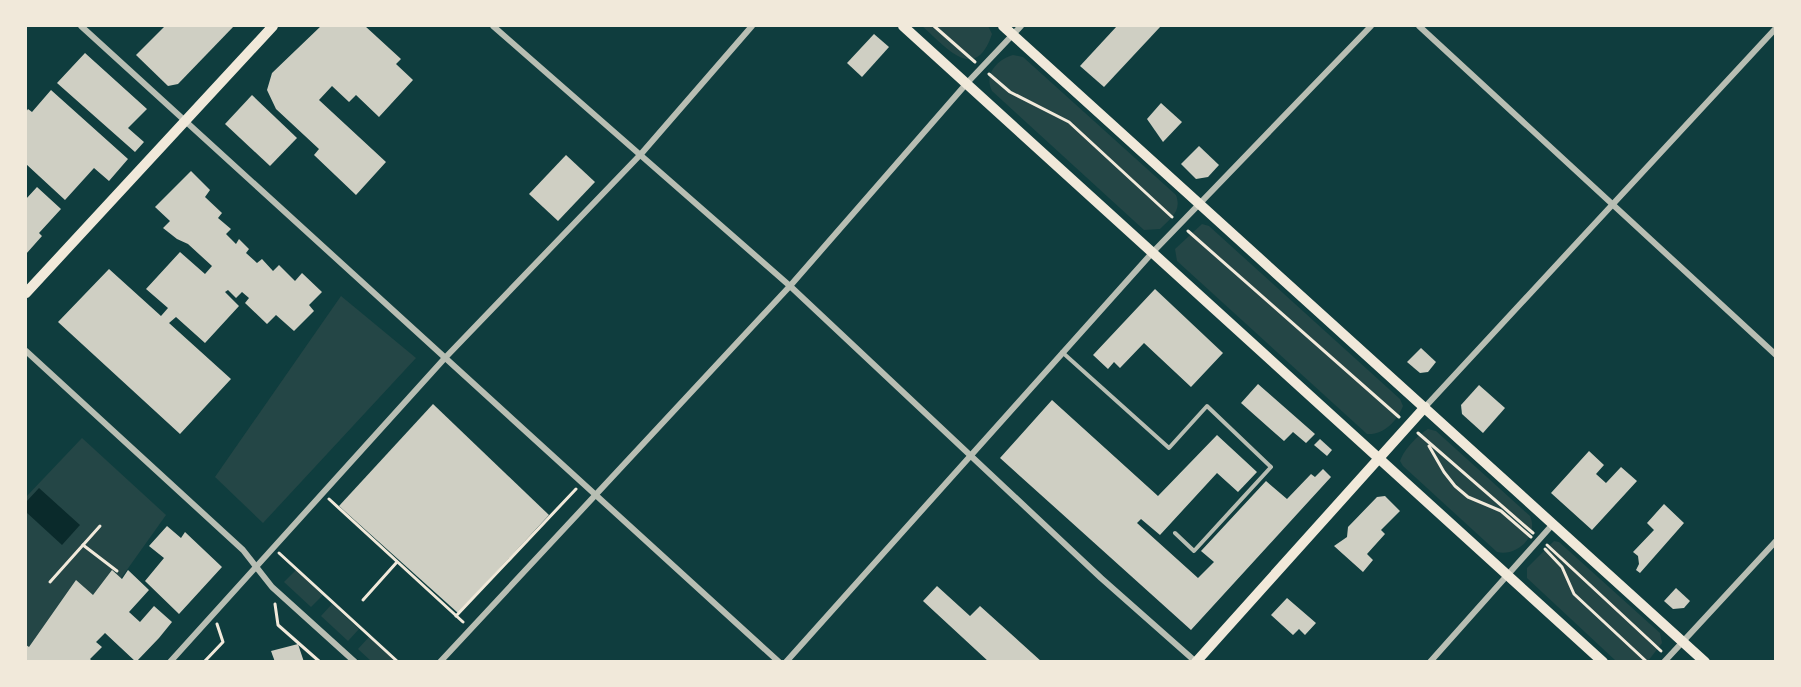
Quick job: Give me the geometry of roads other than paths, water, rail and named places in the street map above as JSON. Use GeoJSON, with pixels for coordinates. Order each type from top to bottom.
{"type":"FeatureCollection","features":[{"type":"Feature","properties":{"kind":"main road"},"geometry":{"type":"LineString","coordinates":[[26,293],[273,26]]}},
{"type":"Feature","properties":{"kind":"main road"},"geometry":{"type":"LineString","coordinates":[[903,26],[1603,662]]}},
{"type":"Feature","properties":{"kind":"main road"},"geometry":{"type":"LineString","coordinates":[[1003,26],[1201,202],[1705,662]]}},
{"type":"Feature","properties":{"kind":"main road"},"geometry":{"type":"LineString","coordinates":[[1196,661],[1425,407]]}},
{"type":"Feature","properties":{"kind":"street"},"geometry":{"type":"LineString","coordinates":[[81,26],[779,662]]}},
{"type":"Feature","properties":{"kind":"street"},"geometry":{"type":"LineString","coordinates":[[493,26],[790,286],[1101,578],[1196,661]]}},
{"type":"Feature","properties":{"kind":"street"},"geometry":{"type":"LineString","coordinates":[[170,662],[272,546],[444,359],[641,154],[752,26]]}},
{"type":"Feature","properties":{"kind":"street"},"geometry":{"type":"LineString","coordinates":[[440,662],[790,286],[967,83],[1022,26]]}},
{"type":"Feature","properties":{"kind":"street"},"geometry":{"type":"LineString","coordinates":[[786,662],[1152,253],[1371,26]]}},
{"type":"Feature","properties":{"kind":"street"},"geometry":{"type":"LineString","coordinates":[[1419,26],[1776,355]]}},
{"type":"Feature","properties":{"kind":"street"},"geometry":{"type":"LineString","coordinates":[[1425,407],[1776,28]]}},
{"type":"Feature","properties":{"kind":"street"},"geometry":{"type":"LineString","coordinates":[[26,351],[243,550],[272,587],[355,662]]}},
{"type":"Feature","properties":{"kind":"street"},"geometry":{"type":"LineString","coordinates":[[1430,662],[1553,524]]}},
{"type":"Feature","properties":{"kind":"street"},"geometry":{"type":"LineString","coordinates":[[1664,662],[1776,541]]}},
{"type":"Feature","properties":{"kind":"lane"},"geometry":{"type":"LineString","coordinates":[[1062,352],[1169,448],[1207,406],[1271,467],[1194,551],[1175,533]]}}]}
